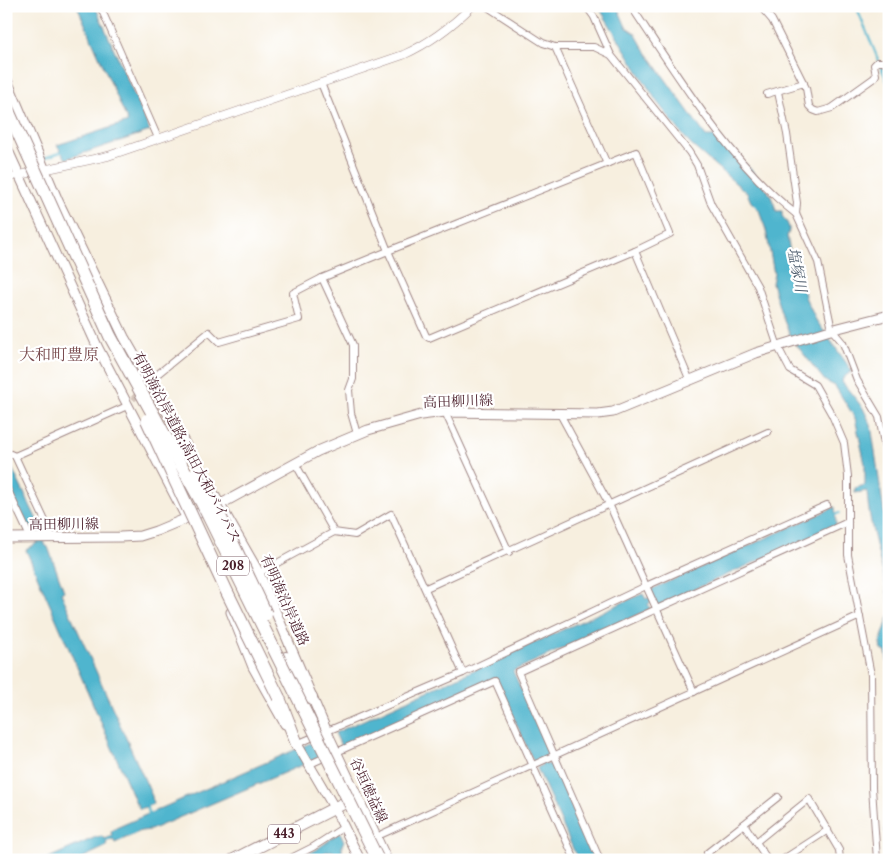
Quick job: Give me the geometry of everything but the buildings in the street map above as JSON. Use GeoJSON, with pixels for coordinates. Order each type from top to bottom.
{"type":"FeatureCollection","features":[{"type":"Feature","properties":{"kind":"highway","name":"有明海沿岸道路;高田大和バイパス"},"geometry":{"type":"LineString","coordinates":[[6,106],[110,336],[202,503],[352,798]]}},
{"type":"Feature","properties":{"kind":"highway"},"geometry":{"type":"LineString","coordinates":[[110,336],[219,514],[298,683],[311,697]]}},
{"type":"Feature","properties":{"kind":"highway"},"geometry":{"type":"LineString","coordinates":[[110,336],[221,581],[279,698],[298,744]]}},
{"type":"Feature","properties":{"kind":"highway","name":"443"},"geometry":{"type":"LineString","coordinates":[[233,860],[335,809],[352,798]]}},
{"type":"Feature","properties":{"kind":"highway","name":"208"},"geometry":{"type":"LineString","coordinates":[[352,798],[378,860]]}},
{"type":"Feature","properties":{"kind":"main road"},"geometry":{"type":"LineString","coordinates":[[7,80],[45,172]]}},
{"type":"Feature","properties":{"kind":"main road"},"geometry":{"type":"LineString","coordinates":[[6,146],[43,229],[128,406],[226,601],[253,667],[277,712],[310,764],[335,809],[360,860]]}},
{"type":"Feature","properties":{"kind":"main road","name":"有明海沿岸道路"},"geometry":{"type":"LineString","coordinates":[[45,172],[66,219],[148,382],[221,504],[259,573],[327,732]]}},
{"type":"Feature","properties":{"kind":"main road","name":"高田柳川線"},"geometry":{"type":"LineString","coordinates":[[6,538],[140,536],[221,504],[295,462],[357,434],[405,419],[445,412],[560,414],[613,412],[748,357],[829,331],[889,315]]}},
{"type":"Feature","properties":{"kind":"main road","name":"谷垣徳益線"},"geometry":{"type":"LineString","coordinates":[[327,732],[352,798],[387,860]]}},
{"type":"Feature","properties":{"kind":"street"},"geometry":{"type":"LineString","coordinates":[[100,6],[158,138]]}},
{"type":"Feature","properties":{"kind":"street"},"geometry":{"type":"LineString","coordinates":[[6,179],[45,172],[108,156],[425,45],[442,33],[472,6]]}},
{"type":"Feature","properties":{"kind":"street"},"geometry":{"type":"LineString","coordinates":[[486,6],[543,43],[555,47],[594,47],[612,55]]}},
{"type":"Feature","properties":{"kind":"street"},"geometry":{"type":"LineString","coordinates":[[586,6],[594,17],[612,55],[689,152],[697,165],[711,204],[758,287],[790,370],[815,385],[839,430],[847,459],[848,555],[871,675],[872,788],[876,860]]}},
{"type":"Feature","properties":{"kind":"street"},"geometry":{"type":"LineString","coordinates":[[631,6],[687,90],[723,136],[762,185],[796,214],[818,262],[829,331],[843,343],[857,380],[878,417],[889,470]]}},
{"type":"Feature","properties":{"kind":"street"},"geometry":{"type":"LineString","coordinates":[[760,6],[772,20],[804,83],[809,106],[812,110],[824,111],[874,78],[876,75],[874,65],[877,62],[889,62]]}},
{"type":"Feature","properties":{"kind":"street"},"geometry":{"type":"LineString","coordinates":[[555,47],[607,164]]}},
{"type":"Feature","properties":{"kind":"street"},"geometry":{"type":"LineString","coordinates":[[148,382],[209,332],[219,342],[299,319],[293,294],[322,278],[388,250],[636,152],[670,234],[635,251],[429,338],[426,336],[388,250],[321,83]]}},
{"type":"Feature","properties":{"kind":"street"},"geometry":{"type":"LineString","coordinates":[[766,94],[804,83]]}},
{"type":"Feature","properties":{"kind":"street"},"geometry":{"type":"LineString","coordinates":[[778,92],[787,134],[797,203],[796,214]]}},
{"type":"Feature","properties":{"kind":"street"},"geometry":{"type":"LineString","coordinates":[[635,251],[690,381]]}},
{"type":"Feature","properties":{"kind":"street"},"geometry":{"type":"LineString","coordinates":[[322,278],[352,341],[353,379],[350,390],[351,412],[357,434]]}},
{"type":"Feature","properties":{"kind":"street"},"geometry":{"type":"LineString","coordinates":[[6,452],[15,456],[128,406]]}},
{"type":"Feature","properties":{"kind":"street"},"geometry":{"type":"LineString","coordinates":[[445,412],[509,552]]}},
{"type":"Feature","properties":{"kind":"street"},"geometry":{"type":"LineString","coordinates":[[560,414],[609,504],[694,692]]}},
{"type":"Feature","properties":{"kind":"street"},"geometry":{"type":"LineString","coordinates":[[426,588],[509,552],[609,504],[768,432]]}},
{"type":"Feature","properties":{"kind":"street"},"geometry":{"type":"LineString","coordinates":[[15,456],[41,538]]}},
{"type":"Feature","properties":{"kind":"street"},"geometry":{"type":"LineString","coordinates":[[295,462],[334,532]]}},
{"type":"Feature","properties":{"kind":"street"},"geometry":{"type":"LineString","coordinates":[[6,486],[41,538]]}},
{"type":"Feature","properties":{"kind":"street"},"geometry":{"type":"LineString","coordinates":[[298,744],[463,673],[646,586],[827,505]]}},
{"type":"Feature","properties":{"kind":"street"},"geometry":{"type":"LineString","coordinates":[[259,573],[334,532],[355,536],[392,514],[463,673]]}},
{"type":"Feature","properties":{"kind":"street"},"geometry":{"type":"LineString","coordinates":[[600,860],[518,672],[848,522]]}},
{"type":"Feature","properties":{"kind":"street"},"geometry":{"type":"LineString","coordinates":[[382,834],[860,616]]}},
{"type":"Feature","properties":{"kind":"street"},"geometry":{"type":"LineString","coordinates":[[310,764],[495,680],[575,860]]}},
{"type":"Feature","properties":{"kind":"street"},"geometry":{"type":"LineString","coordinates":[[712,860],[707,852],[778,797]]}},
{"type":"Feature","properties":{"kind":"street"},"geometry":{"type":"LineString","coordinates":[[756,842],[809,799],[840,850],[840,860]]}},
{"type":"Feature","properties":{"kind":"street"},"geometry":{"type":"LineString","coordinates":[[744,824],[768,860]]}},
{"type":"Feature","properties":{"kind":"street"},"geometry":{"type":"LineString","coordinates":[[289,859],[314,847],[344,827]]}},
{"type":"Feature","properties":{"kind":"street"},"geometry":{"type":"LineString","coordinates":[[782,860],[828,830]]}},
{"type":"Feature","properties":{"kind":"water"},"geometry":{"type":"Polygon","coordinates":[[[77,6],[95,6],[150,131],[66,159],[57,145],[128,122],[77,6]]]}},
{"type":"Feature","properties":{"kind":"water","name":"塩塚川"},"geometry":{"type":"Polygon","coordinates":[[[598,6],[617,6],[626,27],[635,33],[644,49],[706,136],[717,136],[717,141],[741,160],[760,180],[770,195],[776,211],[782,211],[782,216],[789,228],[787,236],[792,263],[798,270],[806,299],[816,320],[852,371],[843,378],[842,382],[863,408],[871,425],[889,546],[889,603],[870,519],[867,491],[855,493],[855,488],[865,485],[865,464],[855,418],[835,386],[825,381],[791,338],[772,283],[774,274],[766,230],[759,210],[751,202],[747,193],[690,144],[657,102],[598,6]]]}},
{"type":"Feature","properties":{"kind":"water"},"geometry":{"type":"Polygon","coordinates":[[[6,456],[44,534],[45,545],[48,547],[64,591],[61,593],[152,796],[153,804],[140,809],[136,803],[26,550],[37,543],[37,535],[27,528],[6,483],[6,456]]]}},
{"type":"Feature","properties":{"kind":"water"},"geometry":{"type":"Polygon","coordinates":[[[835,507],[836,526],[657,606],[654,601],[648,604],[650,609],[513,671],[550,755],[544,759],[547,765],[552,763],[596,860],[578,860],[537,768],[542,765],[540,760],[534,763],[496,679],[342,748],[335,733],[637,596],[643,594],[646,599],[652,596],[650,590],[835,507]]]}},
{"type":"Feature","properties":{"kind":"water"},"geometry":{"type":"Polygon","coordinates":[[[889,617],[889,671],[886,652],[882,650],[880,643],[889,617]]]}},
{"type":"Feature","properties":{"kind":"water"},"geometry":{"type":"Polygon","coordinates":[[[325,738],[331,750],[314,760],[150,830],[141,831],[115,843],[113,839],[106,842],[107,846],[78,860],[44,860],[96,837],[102,836],[104,839],[112,836],[111,832],[116,828],[325,738]]]}},
{"type":"Feature","properties":{"kind":"water"},"geometry":{"type":"Polygon","coordinates":[[[889,780],[889,850],[885,832],[889,780]]]}},
{"type":"Feature","properties":{"kind":"water"},"geometry":{"type":"Polygon","coordinates":[[[340,832],[344,841],[342,845],[342,860],[335,860],[333,851],[328,851],[310,860],[295,860],[316,850],[340,832]]]}},
{"type":"Feature","properties":{"kind":"waterway"},"geometry":{"type":"LineString","coordinates":[[856,6],[889,86]]}},
{"type":"Feature","properties":{"kind":"waterway"},"geometry":{"type":"LineString","coordinates":[[44,158],[64,151]]}},
{"type":"Feature","properties":{"kind":"waterway"},"geometry":{"type":"LineString","coordinates":[[6,170],[14,167]]}},
{"type":"Feature","properties":{"kind":"waterway"},"geometry":{"type":"LineString","coordinates":[[833,516],[839,513]]}},
{"type":"Feature","properties":{"kind":"waterway"},"geometry":{"type":"LineString","coordinates":[[146,806],[150,815]]}},
{"type":"Feature","properties":{"kind":"tunnel"},"geometry":{"type":"LineString","coordinates":[[127,406],[148,382]]}},
{"type":"Feature","properties":{"kind":"district","name":"大和町豊原"},"geometry":{"type":"Point","coordinates":[59,354]}}]}
